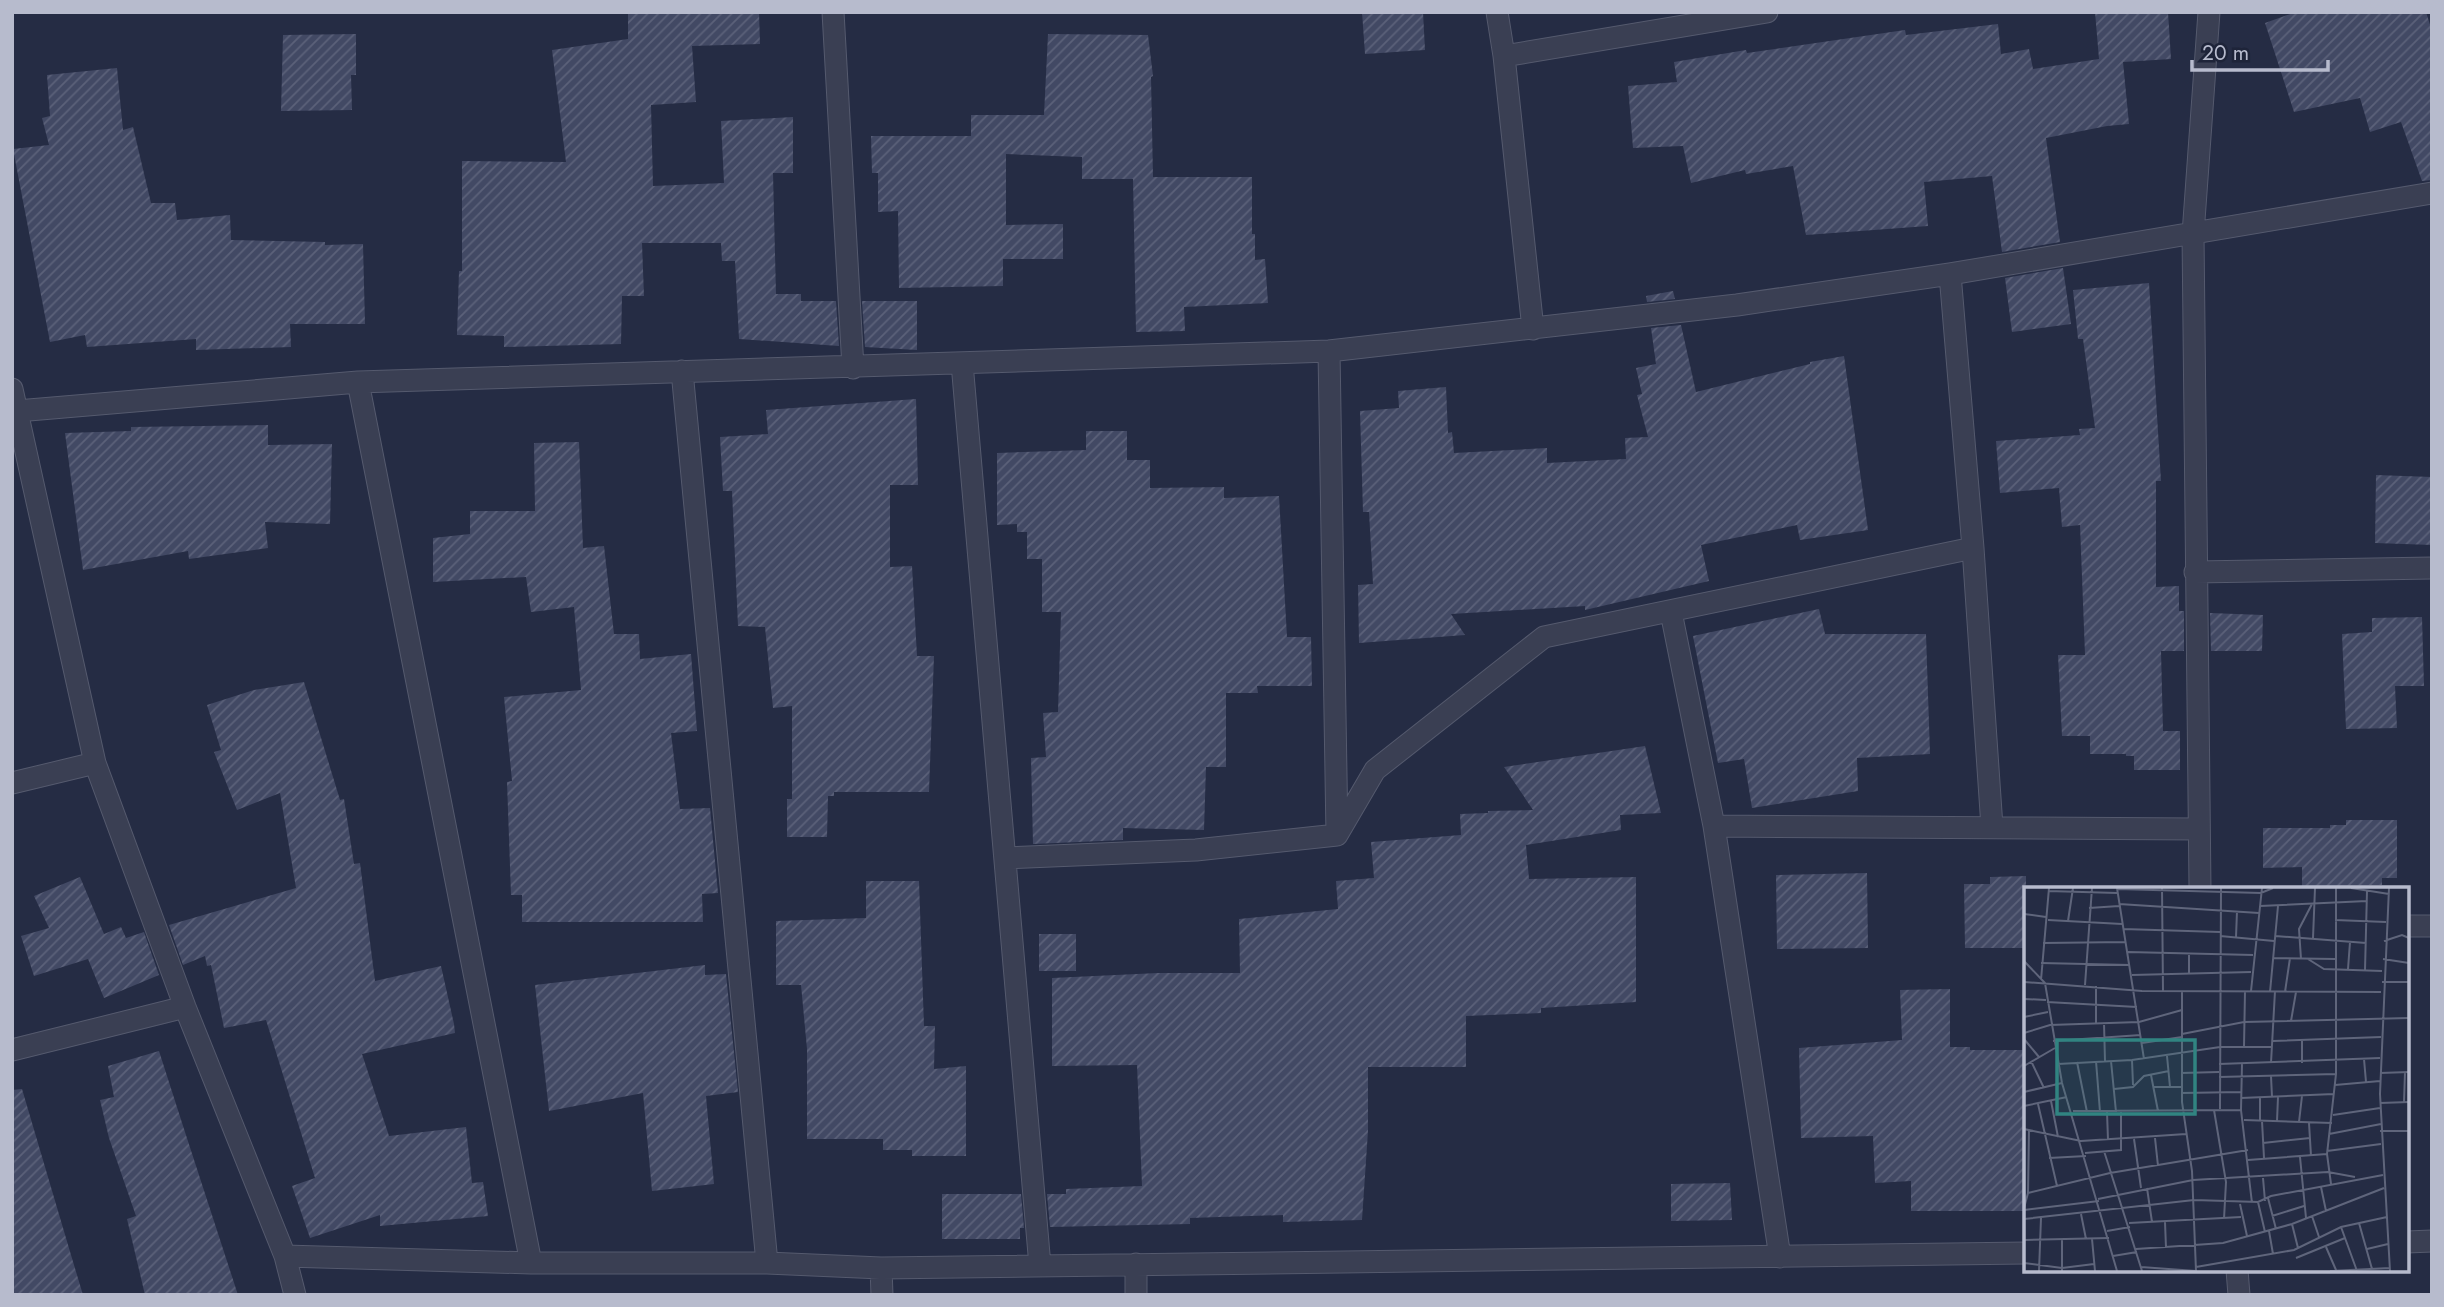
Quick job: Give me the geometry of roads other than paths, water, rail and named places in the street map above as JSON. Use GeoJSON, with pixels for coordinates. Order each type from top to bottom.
{"type":"FeatureCollection","features":[{"type":"Feature","properties":{"kind":"street"},"geometry":{"type":"LineString","coordinates":[[833,12],[853,368]]}},
{"type":"Feature","properties":{"kind":"street"},"geometry":{"type":"LineString","coordinates":[[1497,12],[1533,329]]}},
{"type":"Feature","properties":{"kind":"street"},"geometry":{"type":"LineString","coordinates":[[1504,56],[1767,12]]}},
{"type":"Feature","properties":{"kind":"street"},"geometry":{"type":"LineString","coordinates":[[2200,887],[2193,234],[2209,12]]}},
{"type":"Feature","properties":{"kind":"street"},"geometry":{"type":"LineString","coordinates":[[17,411],[358,382],[1329,351],[1737,305],[1950,274],[2432,193]]}},
{"type":"Feature","properties":{"kind":"street"},"geometry":{"type":"LineString","coordinates":[[1950,274],[1973,548],[1992,827]]}},
{"type":"Feature","properties":{"kind":"street"},"geometry":{"type":"LineString","coordinates":[[1329,351],[1337,835]]}},
{"type":"Feature","properties":{"kind":"street"},"geometry":{"type":"LineString","coordinates":[[962,363],[1040,1266]]}},
{"type":"Feature","properties":{"kind":"street"},"geometry":{"type":"LineString","coordinates":[[682,371],[767,1262]]}},
{"type":"Feature","properties":{"kind":"street"},"geometry":{"type":"LineString","coordinates":[[358,382],[531,1263]]}},
{"type":"Feature","properties":{"kind":"street"},"geometry":{"type":"LineString","coordinates":[[12,388],[95,763],[185,1007],[285,1256],[295,1295]]}},
{"type":"Feature","properties":{"kind":"street"},"geometry":{"type":"LineString","coordinates":[[1337,835],[1375,770],[1544,637],[1973,548]]}},
{"type":"Feature","properties":{"kind":"street"},"geometry":{"type":"LineString","coordinates":[[2195,572],[2432,568]]}},
{"type":"Feature","properties":{"kind":"street"},"geometry":{"type":"LineString","coordinates":[[1671,612],[1714,826],[1780,1257]]}},
{"type":"Feature","properties":{"kind":"street"},"geometry":{"type":"LineString","coordinates":[[12,783],[95,763]]}},
{"type":"Feature","properties":{"kind":"street"},"geometry":{"type":"LineString","coordinates":[[1714,826],[2199,829]]}},
{"type":"Feature","properties":{"kind":"street"},"geometry":{"type":"LineString","coordinates":[[1006,858],[1195,850],[1337,835]]}},
{"type":"Feature","properties":{"kind":"street"},"geometry":{"type":"LineString","coordinates":[[2409,926],[2432,926]]}},
{"type":"Feature","properties":{"kind":"street"},"geometry":{"type":"LineString","coordinates":[[12,1050],[185,1007]]}},
{"type":"Feature","properties":{"kind":"street"},"geometry":{"type":"LineString","coordinates":[[2409,1242],[2432,1241]]}},
{"type":"Feature","properties":{"kind":"street"},"geometry":{"type":"LineString","coordinates":[[285,1256],[531,1263],[767,1262],[881,1268],[2024,1253]]}},
{"type":"Feature","properties":{"kind":"street"},"geometry":{"type":"LineString","coordinates":[[1136,1264],[1136,1295]]}},
{"type":"Feature","properties":{"kind":"street"},"geometry":{"type":"LineString","coordinates":[[881,1268],[883,1295]]}},
{"type":"Feature","properties":{"kind":"street"},"geometry":{"type":"LineString","coordinates":[[2236,1272],[2239,1295]]}}]}
